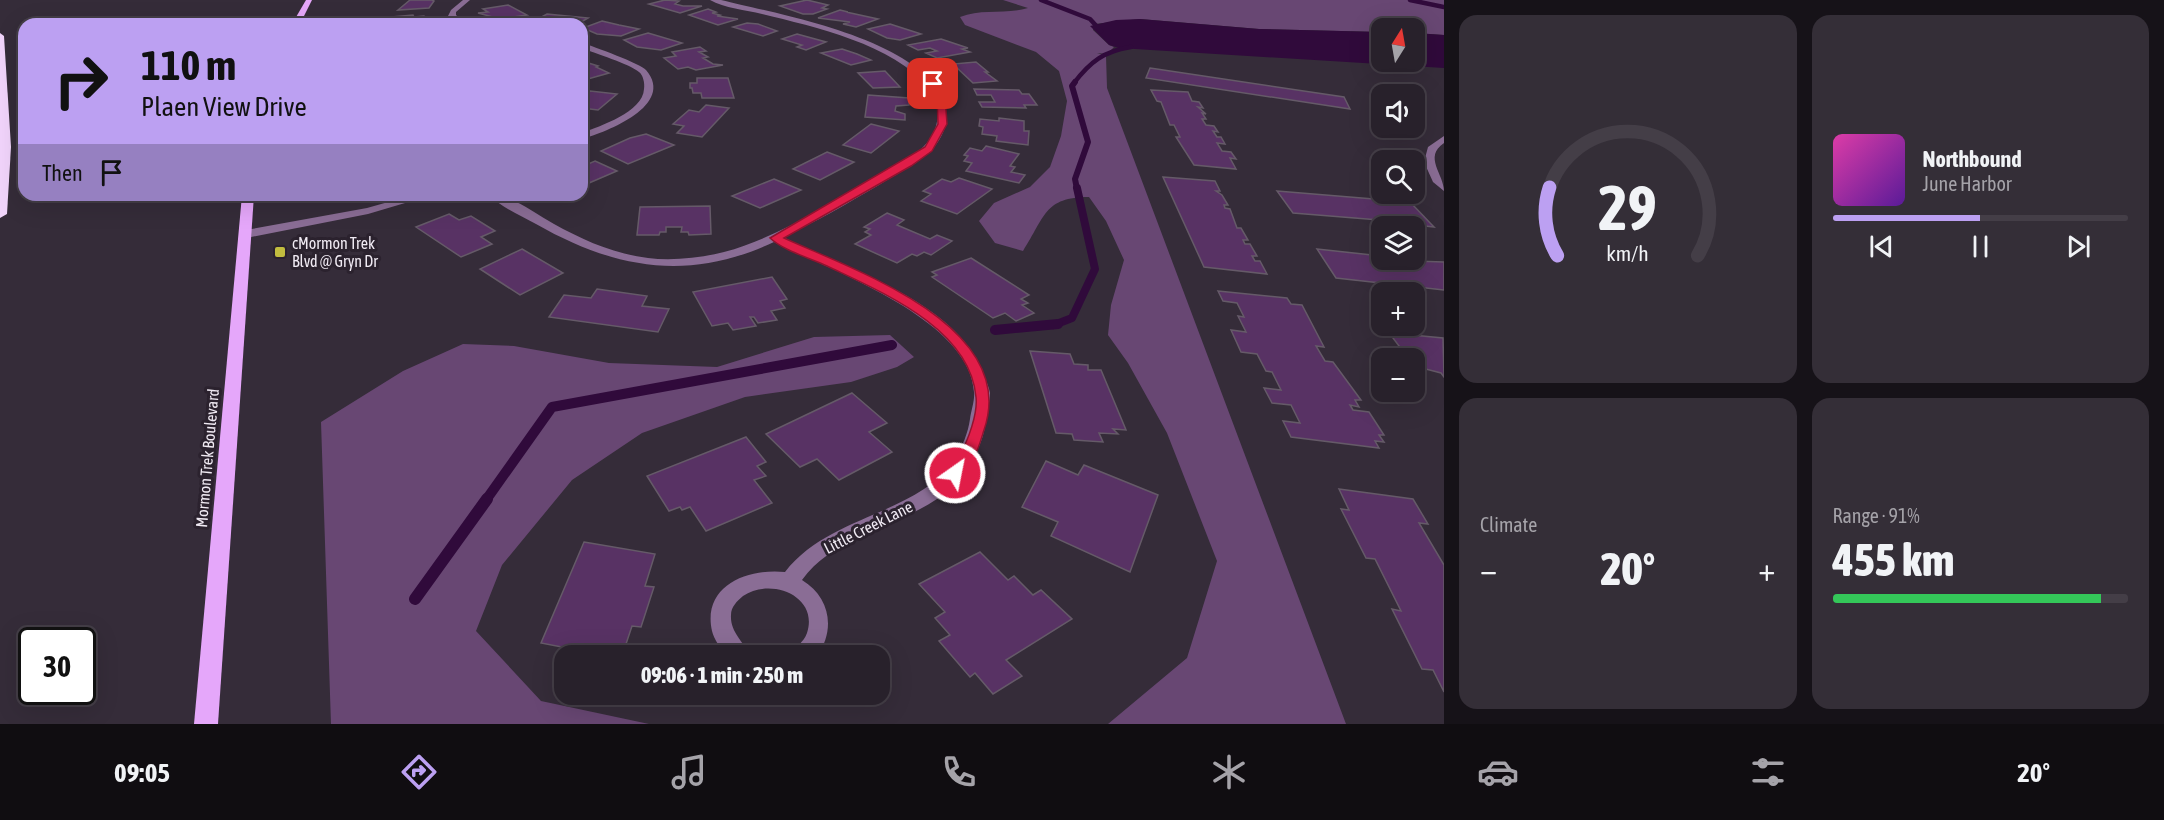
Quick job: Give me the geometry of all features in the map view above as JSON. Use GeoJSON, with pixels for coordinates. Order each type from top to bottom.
{"type":"FeatureCollection","features":[{"type":"Feature","properties":{"kind":"highway"},"geometry":{"type":"LineString","coordinates":[[0,36],[7,125],[6,167],[0,214]]}},
{"type":"Feature","properties":{"kind":"main road"},"geometry":{"type":"LineString","coordinates":[[299,18],[309,0]]}},
{"type":"Feature","properties":{"kind":"main road","name":"Mormon Trek Boulevard"},"geometry":{"type":"LineString","coordinates":[[206,724],[248,201]]}},
{"type":"Feature","properties":{"kind":"street"},"geometry":{"type":"LineString","coordinates":[[454,18],[452,16],[453,11],[467,0]]}},
{"type":"Feature","properties":{"kind":"street"},"geometry":{"type":"LineString","coordinates":[[506,201],[569,237],[609,254],[639,261],[665,263],[705,260],[746,250],[776,238],[908,164],[929,149],[942,124],[941,95],[922,73],[881,49],[840,34],[713,0]]}},
{"type":"Feature","properties":{"kind":"street"},"geometry":{"type":"LineString","coordinates":[[588,48],[642,70],[648,77],[651,88],[648,98],[626,117],[588,133]]}},
{"type":"Feature","properties":{"kind":"street"},"geometry":{"type":"LineString","coordinates":[[1444,139],[1431,149],[1428,157],[1429,169],[1444,188]]}},
{"type":"Feature","properties":{"kind":"street"},"geometry":{"type":"LineString","coordinates":[[246,234],[368,211],[404,201]]}},
{"type":"Feature","properties":{"kind":"street","name":"Little Creek Lane"},"geometry":{"type":"LineString","coordinates":[[776,238],[895,294],[923,311],[950,334],[972,362],[984,398],[980,421],[968,456],[955,473],[926,497],[823,549],[794,573],[789,582]]}},
{"type":"Feature","properties":{"kind":"street"},"geometry":{"type":"LineString","coordinates":[[729,645],[720,627],[720,611],[727,597],[739,586],[754,579],[772,578],[789,582],[803,591],[814,604],[819,620],[817,636],[812,645]]}},
{"type":"Feature","properties":{"kind":"shaded area"},"geometry":{"type":"Polygon","coordinates":[[[1003,0],[1444,0],[1444,35],[1425,34],[1425,18],[1371,18],[1371,32],[1259,29],[1140,19],[1094,24],[1093,30],[1114,47],[1107,54],[1097,53],[1106,56],[1107,88],[1346,724],[1108,724],[1187,658],[1217,561],[1167,433],[1128,363],[1108,335],[1111,305],[1124,260],[1106,221],[1089,197],[1063,201],[1047,211],[1023,251],[995,243],[979,221],[994,203],[1030,187],[1050,167],[1061,136],[1067,101],[1059,71],[1036,52],[965,25],[960,17],[968,14],[1028,8],[1003,0]]]}},
{"type":"Feature","properties":{"kind":"shaded area"},"geometry":{"type":"Polygon","coordinates":[[[1140,19],[1259,29],[1371,32],[1371,64],[1119,48],[1109,45],[1090,26],[1116,20],[1140,19]]]}},
{"type":"Feature","properties":{"kind":"shaded area"},"geometry":{"type":"Polygon","coordinates":[[[1425,34],[1444,35],[1444,68],[1425,67],[1425,34]]]}},
{"type":"Feature","properties":{"kind":"shaded area"},"geometry":{"type":"Polygon","coordinates":[[[890,335],[914,357],[897,367],[851,382],[745,397],[642,433],[572,480],[502,565],[476,631],[541,701],[649,724],[331,724],[321,422],[403,371],[463,344],[514,346],[609,363],[717,367],[814,337],[890,335]]]}},
{"type":"Feature","properties":{"kind":"building"},"geometry":{"type":"Polygon","coordinates":[[[410,0],[434,1],[429,8],[398,10],[410,0]]]}},
{"type":"Feature","properties":{"kind":"building"},"geometry":{"type":"Polygon","coordinates":[[[665,0],[679,1],[675,4],[683,6],[702,6],[680,13],[649,4],[665,0]]]}},
{"type":"Feature","properties":{"kind":"building"},"geometry":{"type":"Polygon","coordinates":[[[807,0],[828,5],[822,8],[827,9],[813,14],[803,14],[780,6],[807,0]]]}},
{"type":"Feature","properties":{"kind":"building"},"geometry":{"type":"Polygon","coordinates":[[[508,5],[527,15],[496,18],[478,13],[488,12],[483,9],[508,5]]]}},
{"type":"Feature","properties":{"kind":"building"},"geometry":{"type":"Polygon","coordinates":[[[708,9],[720,15],[717,16],[738,19],[718,25],[689,15],[708,9]]]}},
{"type":"Feature","properties":{"kind":"building"},"geometry":{"type":"Polygon","coordinates":[[[840,10],[878,19],[856,27],[843,24],[850,22],[818,18],[840,10]]]}},
{"type":"Feature","properties":{"kind":"building"},"geometry":{"type":"Polygon","coordinates":[[[547,14],[588,18],[540,18],[547,14]]]}},
{"type":"Feature","properties":{"kind":"building"},"geometry":{"type":"Polygon","coordinates":[[[413,15],[425,18],[392,18],[413,15]]]}},
{"type":"Feature","properties":{"kind":"building"},"geometry":{"type":"Polygon","coordinates":[[[602,21],[639,29],[621,36],[597,34],[588,30],[588,26],[602,21]]]}},
{"type":"Feature","properties":{"kind":"building"},"geometry":{"type":"Polygon","coordinates":[[[747,23],[758,24],[777,31],[763,36],[733,27],[747,23]]]}},
{"type":"Feature","properties":{"kind":"building"},"geometry":{"type":"Polygon","coordinates":[[[890,24],[921,34],[900,40],[887,38],[868,29],[890,24]]]}},
{"type":"Feature","properties":{"kind":"building"},"geometry":{"type":"Polygon","coordinates":[[[648,33],[682,43],[661,50],[637,47],[624,40],[648,33]]]}},
{"type":"Feature","properties":{"kind":"building"},"geometry":{"type":"Polygon","coordinates":[[[797,34],[826,42],[806,50],[797,47],[802,45],[782,39],[797,34]]]}},
{"type":"Feature","properties":{"kind":"building"},"geometry":{"type":"Polygon","coordinates":[[[941,39],[968,48],[962,49],[970,52],[937,58],[926,53],[937,51],[930,48],[918,50],[908,45],[941,39]]]}},
{"type":"Feature","properties":{"kind":"building"},"geometry":{"type":"Polygon","coordinates":[[[700,47],[706,51],[699,52],[708,57],[703,58],[713,64],[723,65],[696,70],[688,67],[678,69],[664,58],[676,56],[672,52],[700,47]]]}},
{"type":"Feature","properties":{"kind":"building"},"geometry":{"type":"Polygon","coordinates":[[[842,49],[871,60],[851,65],[821,53],[842,49]]]}},
{"type":"Feature","properties":{"kind":"building"},"geometry":{"type":"Polygon","coordinates":[[[976,62],[997,81],[973,83],[953,64],[976,62]]]}},
{"type":"Feature","properties":{"kind":"building"},"geometry":{"type":"Polygon","coordinates":[[[588,63],[598,66],[596,67],[609,73],[588,79],[588,63]]]}},
{"type":"Feature","properties":{"kind":"building"},"geometry":{"type":"Polygon","coordinates":[[[1150,68],[1344,97],[1350,109],[1146,78],[1150,68]]]}},
{"type":"Feature","properties":{"kind":"building"},"geometry":{"type":"Polygon","coordinates":[[[885,71],[900,87],[873,88],[858,73],[885,71]]]}},
{"type":"Feature","properties":{"kind":"building"},"geometry":{"type":"Polygon","coordinates":[[[697,78],[728,78],[734,98],[702,98],[701,93],[693,93],[690,88],[690,83],[697,83],[697,78]]]}},
{"type":"Feature","properties":{"kind":"building"},"geometry":{"type":"Polygon","coordinates":[[[974,89],[1019,90],[1022,94],[1029,94],[1037,105],[1024,105],[1026,108],[982,107],[979,102],[995,102],[991,95],[977,95],[974,89]]]}},
{"type":"Feature","properties":{"kind":"building"},"geometry":{"type":"Polygon","coordinates":[[[1151,90],[1188,92],[1192,101],[1199,102],[1203,108],[1198,107],[1206,114],[1202,113],[1206,119],[1202,119],[1206,125],[1214,126],[1218,132],[1213,131],[1217,137],[1221,137],[1225,144],[1217,143],[1222,151],[1231,152],[1236,159],[1230,158],[1236,169],[1194,165],[1176,137],[1180,137],[1174,125],[1170,125],[1161,102],[1157,101],[1151,90]]]}},
{"type":"Feature","properties":{"kind":"building"},"geometry":{"type":"Polygon","coordinates":[[[590,91],[617,94],[598,110],[588,109],[590,91]]]}},
{"type":"Feature","properties":{"kind":"building"},"geometry":{"type":"Polygon","coordinates":[[[868,95],[909,98],[909,105],[896,106],[895,111],[905,114],[905,120],[865,117],[868,95]]]}},
{"type":"Feature","properties":{"kind":"building"},"geometry":{"type":"Polygon","coordinates":[[[706,105],[729,108],[702,137],[677,133],[684,126],[673,124],[689,110],[699,112],[706,105]]]}},
{"type":"Feature","properties":{"kind":"building"},"geometry":{"type":"Polygon","coordinates":[[[999,118],[1024,121],[1024,131],[1029,131],[1028,145],[996,141],[997,136],[982,134],[983,127],[979,126],[980,119],[999,121],[999,118]]]}},
{"type":"Feature","properties":{"kind":"building"},"geometry":{"type":"Polygon","coordinates":[[[871,124],[899,131],[871,153],[843,145],[871,124]]]}},
{"type":"Feature","properties":{"kind":"building"},"geometry":{"type":"Polygon","coordinates":[[[646,134],[674,145],[628,164],[601,151],[630,138],[646,134]]]}},
{"type":"Feature","properties":{"kind":"building"},"geometry":{"type":"Polygon","coordinates":[[[986,146],[1019,154],[1010,166],[1015,167],[1011,172],[1025,175],[1019,183],[966,171],[972,163],[964,161],[968,156],[964,155],[970,148],[982,151],[986,146]]]}},
{"type":"Feature","properties":{"kind":"building"},"geometry":{"type":"Polygon","coordinates":[[[827,152],[854,162],[820,180],[793,169],[827,152]]]}},
{"type":"Feature","properties":{"kind":"building"},"geometry":{"type":"Polygon","coordinates":[[[595,161],[617,171],[588,183],[588,164],[595,161]]]}},
{"type":"Feature","properties":{"kind":"building"},"geometry":{"type":"Polygon","coordinates":[[[1163,177],[1215,181],[1220,191],[1216,191],[1222,195],[1228,205],[1224,205],[1225,208],[1230,209],[1237,228],[1241,228],[1248,240],[1243,240],[1245,244],[1250,244],[1257,256],[1252,256],[1255,261],[1260,261],[1267,274],[1204,267],[1163,177]]]}},
{"type":"Feature","properties":{"kind":"building"},"geometry":{"type":"Polygon","coordinates":[[[959,178],[992,189],[957,214],[921,201],[931,194],[923,191],[942,179],[951,182],[959,178]]]}},
{"type":"Feature","properties":{"kind":"building"},"geometry":{"type":"Polygon","coordinates":[[[774,179],[801,190],[760,208],[732,196],[774,179]]]}},
{"type":"Feature","properties":{"kind":"building"},"geometry":{"type":"Polygon","coordinates":[[[1277,191],[1371,199],[1371,204],[1412,204],[1423,216],[1371,216],[1371,219],[1293,213],[1277,191]]]}},
{"type":"Feature","properties":{"kind":"building"},"geometry":{"type":"Polygon","coordinates":[[[710,206],[711,234],[689,235],[688,232],[681,232],[682,227],[666,227],[666,232],[660,232],[659,235],[637,235],[640,207],[710,206]]]}},
{"type":"Feature","properties":{"kind":"building"},"geometry":{"type":"Polygon","coordinates":[[[887,213],[904,220],[897,225],[930,239],[937,235],[952,241],[931,255],[924,252],[917,256],[912,254],[897,263],[855,244],[871,235],[865,232],[870,229],[864,227],[887,213]]]}},
{"type":"Feature","properties":{"kind":"building"},"geometry":{"type":"Polygon","coordinates":[[[449,214],[459,220],[471,216],[495,231],[481,237],[492,244],[461,257],[416,227],[449,214]]]}},
{"type":"Feature","properties":{"kind":"building"},"geometry":{"type":"Polygon","coordinates":[[[1425,218],[1434,227],[1425,226],[1425,218]]]}},
{"type":"Feature","properties":{"kind":"building"},"geometry":{"type":"Polygon","coordinates":[[[522,249],[563,273],[520,295],[480,269],[522,249]]]}},
{"type":"Feature","properties":{"kind":"building"},"geometry":{"type":"Polygon","coordinates":[[[1317,249],[1371,255],[1371,270],[1425,270],[1425,261],[1444,262],[1444,290],[1425,288],[1425,282],[1372,282],[1336,278],[1317,249]]]}},
{"type":"Feature","properties":{"kind":"building"},"geometry":{"type":"Polygon","coordinates":[[[971,258],[1029,295],[1021,299],[1028,303],[1022,305],[1034,313],[1016,321],[1005,313],[993,318],[932,277],[937,275],[932,272],[971,258]]]}},
{"type":"Feature","properties":{"kind":"building"},"geometry":{"type":"Polygon","coordinates":[[[772,277],[787,299],[780,301],[785,308],[771,311],[777,320],[758,323],[754,317],[750,317],[756,326],[733,330],[728,323],[712,326],[693,292],[772,277]]]}},
{"type":"Feature","properties":{"kind":"building"},"geometry":{"type":"Polygon","coordinates":[[[597,289],[647,296],[642,306],[669,309],[658,332],[549,317],[564,295],[591,298],[597,289]]]}},
{"type":"Feature","properties":{"kind":"building"},"geometry":{"type":"Polygon","coordinates":[[[1218,291],[1287,298],[1291,304],[1302,305],[1324,347],[1316,346],[1325,361],[1333,362],[1361,400],[1355,400],[1359,407],[1350,405],[1353,410],[1369,412],[1384,435],[1379,435],[1384,442],[1375,441],[1379,448],[1291,437],[1283,421],[1300,423],[1291,405],[1272,403],[1264,388],[1281,390],[1272,372],[1266,371],[1257,354],[1241,352],[1231,330],[1246,332],[1238,316],[1244,317],[1237,303],[1223,301],[1218,291]]]}},
{"type":"Feature","properties":{"kind":"building"},"geometry":{"type":"Polygon","coordinates":[[[1392,336],[1443,338],[1444,377],[1441,373],[1425,369],[1425,348],[1400,348],[1392,336]]]}},
{"type":"Feature","properties":{"kind":"building"},"geometry":{"type":"Polygon","coordinates":[[[1030,351],[1070,354],[1074,364],[1088,365],[1088,370],[1101,370],[1126,430],[1113,429],[1118,434],[1099,433],[1103,442],[1074,440],[1072,434],[1056,433],[1030,351]]]}},
{"type":"Feature","properties":{"kind":"building"},"geometry":{"type":"Polygon","coordinates":[[[852,393],[887,423],[869,432],[892,452],[839,480],[817,459],[800,467],[766,434],[852,393]]]}},
{"type":"Feature","properties":{"kind":"building"},"geometry":{"type":"Polygon","coordinates":[[[746,437],[766,462],[757,466],[766,476],[754,480],[772,503],[706,531],[690,507],[682,510],[680,507],[669,511],[647,476],[746,437]]]}},
{"type":"Feature","properties":{"kind":"building"},"geometry":{"type":"Polygon","coordinates":[[[1046,461],[1078,475],[1084,465],[1158,495],[1130,572],[1051,536],[1058,522],[1022,507],[1046,461]]]}},
{"type":"Feature","properties":{"kind":"building"},"geometry":{"type":"Polygon","coordinates":[[[1339,489],[1413,499],[1428,524],[1419,523],[1444,565],[1444,692],[1433,670],[1422,669],[1392,609],[1401,611],[1375,559],[1366,558],[1341,509],[1349,510],[1339,489]]]}},
{"type":"Feature","properties":{"kind":"building"},"geometry":{"type":"Polygon","coordinates":[[[584,542],[655,554],[645,586],[654,587],[641,627],[632,626],[626,645],[554,646],[541,643],[584,542]]]}},
{"type":"Feature","properties":{"kind":"building"},"geometry":{"type":"Polygon","coordinates":[[[980,552],[1008,580],[1014,576],[1033,595],[1041,590],[1072,619],[1006,660],[1022,676],[993,694],[975,673],[970,677],[939,641],[950,635],[935,618],[945,612],[919,584],[980,552]]]}},
{"type":"Feature","properties":{"kind":"waterway"},"geometry":{"type":"LineString","coordinates":[[1041,0],[1090,19],[1101,31]]}},
{"type":"Feature","properties":{"kind":"waterway"},"geometry":{"type":"LineString","coordinates":[[1410,0],[1444,7]]}},
{"type":"Feature","properties":{"kind":"waterway"},"geometry":{"type":"LineString","coordinates":[[1074,83],[1098,59],[1113,51],[1131,47]]}},
{"type":"Feature","properties":{"kind":"waterway"},"geometry":{"type":"LineString","coordinates":[[1075,82],[1072,86],[1088,142],[1075,179],[1077,189]]}},
{"type":"Feature","properties":{"kind":"waterway"},"geometry":{"type":"LineString","coordinates":[[1056,324],[1072,318],[1095,269],[1077,188]]}},
{"type":"Feature","properties":{"kind":"waterway"},"geometry":{"type":"LineString","coordinates":[[995,330],[1056,324]]}},
{"type":"Feature","properties":{"kind":"waterway"},"geometry":{"type":"LineString","coordinates":[[486,500],[552,407],[892,345]]}},
{"type":"Feature","properties":{"kind":"waterway"},"geometry":{"type":"LineString","coordinates":[[415,599],[487,499]]}},
{"type":"Feature","properties":{"kind":"place","name":"cMormon Trek Blvd @ Gryn Dr"},"geometry":{"type":"Point","coordinates":[280,252]}},
{"type":"Feature","properties":{"kind":"route"},"geometry":{"type":"LineString","coordinates":[[933,84],[941,95],[943,110],[942,124],[929,149],[908,164],[776,238],[895,294],[923,311],[950,334],[972,362],[984,398],[980,421],[968,456],[955,473]]}}]}
